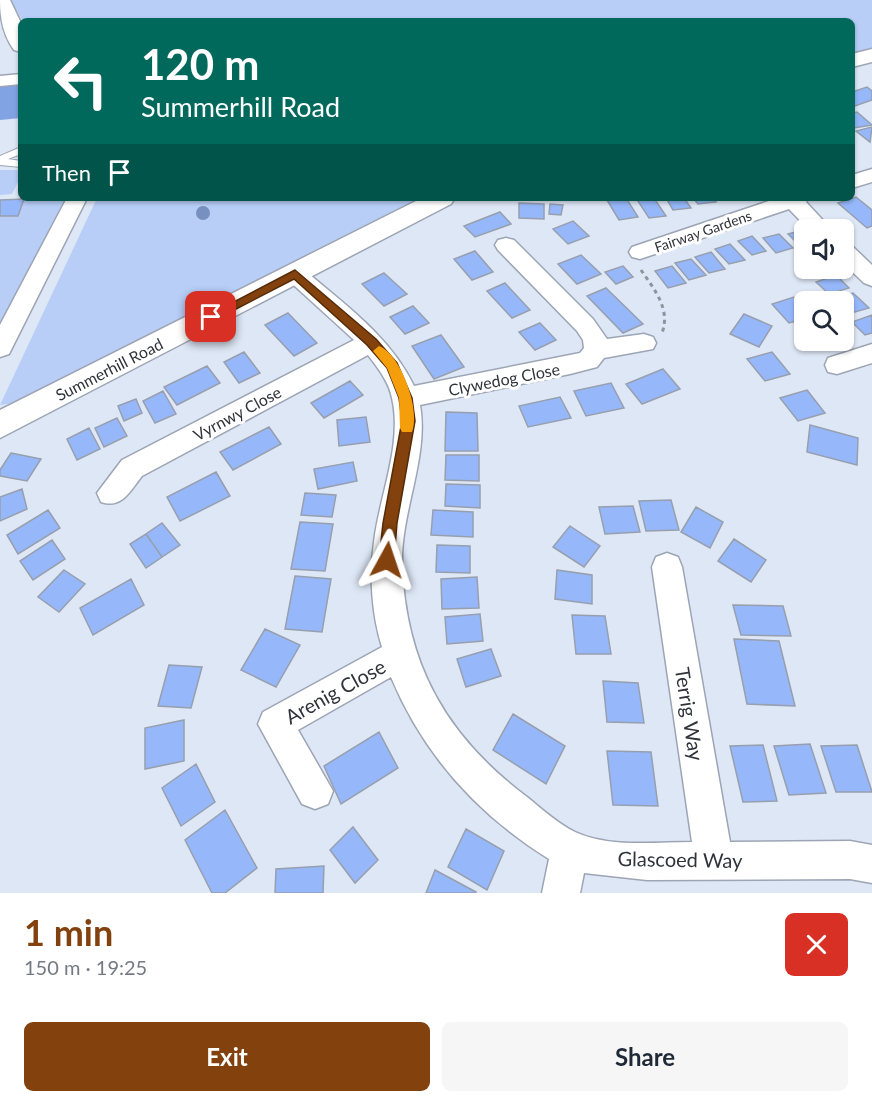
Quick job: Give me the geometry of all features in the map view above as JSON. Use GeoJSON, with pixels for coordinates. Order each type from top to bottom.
{"type":"FeatureCollection","features":[{"type":"Feature","properties":{"kind":"street"},"geometry":{"type":"LineString","coordinates":[[1,0],[18,38]]}},
{"type":"Feature","properties":{"kind":"street"},"geometry":{"type":"LineString","coordinates":[[855,60],[872,55]]}},
{"type":"Feature","properties":{"kind":"street"},"geometry":{"type":"LineString","coordinates":[[0,81],[18,79]]}},
{"type":"Feature","properties":{"kind":"street"},"geometry":{"type":"LineString","coordinates":[[855,181],[872,176]]}},
{"type":"Feature","properties":{"kind":"street"},"geometry":{"type":"LineString","coordinates":[[0,348],[75,201]]}},
{"type":"Feature","properties":{"kind":"street","name":"Summerhill Road"},"geometry":{"type":"LineString","coordinates":[[0,424],[436,201]]}},
{"type":"Feature","properties":{"kind":"street","name":"Fairway Gardens"},"geometry":{"type":"LineString","coordinates":[[640,252],[790,201]]}},
{"type":"Feature","properties":{"kind":"street"},"geometry":{"type":"LineString","coordinates":[[798,201],[813,219]]}},
{"type":"Feature","properties":{"kind":"street"},"geometry":{"type":"LineString","coordinates":[[506,245],[585,325],[595,338],[597,350]]}},
{"type":"Feature","properties":{"kind":"street"},"geometry":{"type":"LineString","coordinates":[[854,261],[872,278]]}},
{"type":"Feature","properties":{"kind":"street","name":"Glascoed Way"},"geometry":{"type":"LineString","coordinates":[[295,274],[371,342],[393,366],[406,398],[408,421],[390,523],[387,560],[390,603],[399,655],[414,692],[446,747],[493,796],[570,850],[625,861],[850,860],[872,864]]}},
{"type":"Feature","properties":{"kind":"street","name":"Vyrnwy Close"},"geometry":{"type":"LineString","coordinates":[[111,493],[132,468],[371,342]]}},
{"type":"Feature","properties":{"kind":"street","name":"Clywedog Close"},"geometry":{"type":"LineString","coordinates":[[406,398],[570,365],[588,360],[597,350],[644,343]]}},
{"type":"Feature","properties":{"kind":"street"},"geometry":{"type":"LineString","coordinates":[[837,365],[872,353]]}},
{"type":"Feature","properties":{"kind":"street","name":"Terrig Way"},"geometry":{"type":"LineString","coordinates":[[667,567],[714,861]]}},
{"type":"Feature","properties":{"kind":"street","name":"Arenig Close"},"geometry":{"type":"LineString","coordinates":[[315,791],[275,724],[399,655]]}},
{"type":"Feature","properties":{"kind":"street"},"geometry":{"type":"LineString","coordinates":[[561,893],[570,850]]}},
{"type":"Feature","properties":{"kind":"lane"},"geometry":{"type":"LineString","coordinates":[[5,153],[3,164],[18,164]]}},
{"type":"Feature","properties":{"kind":"path"},"geometry":{"type":"LineString","coordinates":[[640,252],[639,268],[665,309],[666,326],[655,342],[644,343]]}},
{"type":"Feature","properties":{"kind":"shaded area"},"geometry":{"type":"Polygon","coordinates":[[[10,0],[872,0],[872,52],[855,56],[855,18],[21,18],[10,0]]]}},
{"type":"Feature","properties":{"kind":"shaded area"},"geometry":{"type":"Polygon","coordinates":[[[18,79],[18,118],[0,120],[0,83],[18,79]]]}},
{"type":"Feature","properties":{"kind":"shaded area"},"geometry":{"type":"Polygon","coordinates":[[[0,170],[18,170],[18,182],[12,194],[0,195],[0,170]]]}},
{"type":"Feature","properties":{"kind":"shaded area"},"geometry":{"type":"Polygon","coordinates":[[[24,201],[64,201],[0,330],[0,216],[18,216],[24,201]]]}},
{"type":"Feature","properties":{"kind":"shaded area"},"geometry":{"type":"Polygon","coordinates":[[[96,201],[421,201],[38,400],[0,405],[96,201]]]}},
{"type":"Feature","properties":{"kind":"building"},"geometry":{"type":"Polygon","coordinates":[[[867,87],[872,91],[872,100],[855,106],[855,91],[867,87]]]}},
{"type":"Feature","properties":{"kind":"building"},"geometry":{"type":"Polygon","coordinates":[[[855,112],[857,112],[872,125],[855,128],[855,112]]]}},
{"type":"Feature","properties":{"kind":"building"},"geometry":{"type":"Polygon","coordinates":[[[872,127],[870,142],[856,131],[872,127]]]}},
{"type":"Feature","properties":{"kind":"building"},"geometry":{"type":"Polygon","coordinates":[[[855,197],[872,210],[872,226],[867,228],[838,203],[855,201],[855,197]]]}},
{"type":"Feature","properties":{"kind":"building"},"geometry":{"type":"Polygon","coordinates":[[[0,200],[23,201],[18,216],[0,216],[0,200]]]}},
{"type":"Feature","properties":{"kind":"building"},"geometry":{"type":"Polygon","coordinates":[[[608,201],[628,201],[638,217],[619,220],[608,201]]]}},
{"type":"Feature","properties":{"kind":"building"},"geometry":{"type":"Polygon","coordinates":[[[638,201],[656,201],[666,216],[649,218],[638,201]]]}},
{"type":"Feature","properties":{"kind":"building"},"geometry":{"type":"Polygon","coordinates":[[[668,201],[686,201],[691,208],[673,210],[668,201]]]}},
{"type":"Feature","properties":{"kind":"building"},"geometry":{"type":"Polygon","coordinates":[[[696,201],[716,202],[698,204],[696,201]]]}},
{"type":"Feature","properties":{"kind":"building"},"geometry":{"type":"Polygon","coordinates":[[[519,203],[544,204],[544,219],[519,218],[519,203]]]}},
{"type":"Feature","properties":{"kind":"building"},"geometry":{"type":"Polygon","coordinates":[[[550,204],[563,205],[561,215],[549,214],[550,204]]]}},
{"type":"Feature","properties":{"kind":"building"},"geometry":{"type":"Polygon","coordinates":[[[500,212],[511,224],[475,237],[464,226],[500,212]]]}},
{"type":"Feature","properties":{"kind":"building"},"geometry":{"type":"Polygon","coordinates":[[[573,221],[589,236],[568,244],[553,229],[573,221]]]}},
{"type":"Feature","properties":{"kind":"building"},"geometry":{"type":"Polygon","coordinates":[[[779,234],[793,248],[776,253],[763,238],[779,234]]]}},
{"type":"Feature","properties":{"kind":"building"},"geometry":{"type":"Polygon","coordinates":[[[752,236],[766,251],[752,255],[738,241],[752,236]]]}},
{"type":"Feature","properties":{"kind":"building"},"geometry":{"type":"Polygon","coordinates":[[[730,244],[745,260],[729,264],[715,249],[730,244]]]}},
{"type":"Feature","properties":{"kind":"building"},"geometry":{"type":"Polygon","coordinates":[[[475,251],[493,272],[472,280],[454,259],[475,251]]]}},
{"type":"Feature","properties":{"kind":"building"},"geometry":{"type":"Polygon","coordinates":[[[711,252],[725,269],[709,273],[695,257],[711,252]]]}},
{"type":"Feature","properties":{"kind":"building"},"geometry":{"type":"Polygon","coordinates":[[[581,255],[601,274],[577,284],[558,264],[581,255]]]}},
{"type":"Feature","properties":{"kind":"building"},"geometry":{"type":"Polygon","coordinates":[[[691,259],[706,275],[689,280],[675,263],[691,259]]]}},
{"type":"Feature","properties":{"kind":"building"},"geometry":{"type":"Polygon","coordinates":[[[623,266],[633,277],[616,284],[605,272],[623,266]]]}},
{"type":"Feature","properties":{"kind":"building"},"geometry":{"type":"Polygon","coordinates":[[[672,266],[686,283],[668,288],[655,271],[672,266]]]}},
{"type":"Feature","properties":{"kind":"building"},"geometry":{"type":"Polygon","coordinates":[[[384,273],[407,294],[384,306],[362,284],[384,273]]]}},
{"type":"Feature","properties":{"kind":"building"},"geometry":{"type":"Polygon","coordinates":[[[825,279],[840,279],[849,288],[826,291],[816,282],[825,279]]]}},
{"type":"Feature","properties":{"kind":"building"},"geometry":{"type":"Polygon","coordinates":[[[505,283],[530,310],[512,318],[487,291],[505,283]]]}},
{"type":"Feature","properties":{"kind":"building"},"geometry":{"type":"Polygon","coordinates":[[[606,288],[643,324],[623,333],[587,296],[606,288]]]}},
{"type":"Feature","properties":{"kind":"building"},"geometry":{"type":"Polygon","coordinates":[[[854,294],[869,308],[854,312],[854,294]]]}},
{"type":"Feature","properties":{"kind":"building"},"geometry":{"type":"Polygon","coordinates":[[[794,297],[794,322],[789,323],[772,304],[794,297]]]}},
{"type":"Feature","properties":{"kind":"building"},"geometry":{"type":"Polygon","coordinates":[[[413,306],[429,323],[405,334],[390,317],[413,306]]]}},
{"type":"Feature","properties":{"kind":"building"},"geometry":{"type":"Polygon","coordinates":[[[288,313],[317,343],[294,356],[265,325],[288,313]]]}},
{"type":"Feature","properties":{"kind":"building"},"geometry":{"type":"Polygon","coordinates":[[[744,314],[772,326],[759,347],[730,334],[744,314]]]}},
{"type":"Feature","properties":{"kind":"building"},"geometry":{"type":"Polygon","coordinates":[[[872,315],[872,333],[865,335],[854,321],[872,315]]]}},
{"type":"Feature","properties":{"kind":"building"},"geometry":{"type":"Polygon","coordinates":[[[540,323],[556,340],[535,350],[519,332],[540,323]]]}},
{"type":"Feature","properties":{"kind":"building"},"geometry":{"type":"Polygon","coordinates":[[[441,335],[464,367],[434,379],[412,346],[441,335]]]}},
{"type":"Feature","properties":{"kind":"building"},"geometry":{"type":"Polygon","coordinates":[[[244,352],[260,373],[239,383],[224,362],[244,352]]]}},
{"type":"Feature","properties":{"kind":"building"},"geometry":{"type":"Polygon","coordinates":[[[772,352],[790,374],[765,381],[747,359],[772,352]]]}},
{"type":"Feature","properties":{"kind":"building"},"geometry":{"type":"Polygon","coordinates":[[[207,366],[220,383],[177,405],[164,387],[207,366]]]}},
{"type":"Feature","properties":{"kind":"building"},"geometry":{"type":"Polygon","coordinates":[[[663,369],[680,389],[642,404],[626,384],[663,369]]]}},
{"type":"Feature","properties":{"kind":"building"},"geometry":{"type":"Polygon","coordinates":[[[350,381],[363,395],[324,418],[311,403],[350,381]]]}},
{"type":"Feature","properties":{"kind":"building"},"geometry":{"type":"Polygon","coordinates":[[[611,383],[624,408],[586,416],[574,391],[611,383]]]}},
{"type":"Feature","properties":{"kind":"building"},"geometry":{"type":"Polygon","coordinates":[[[807,390],[825,413],[798,421],[780,398],[807,390]]]}},
{"type":"Feature","properties":{"kind":"building"},"geometry":{"type":"Polygon","coordinates":[[[163,391],[176,414],[155,423],[143,401],[163,391]]]}},
{"type":"Feature","properties":{"kind":"building"},"geometry":{"type":"Polygon","coordinates":[[[560,397],[571,418],[528,427],[519,406],[560,397]]]}},
{"type":"Feature","properties":{"kind":"building"},"geometry":{"type":"Polygon","coordinates":[[[136,399],[142,413],[124,421],[118,406],[136,399]]]}},
{"type":"Feature","properties":{"kind":"building"},"geometry":{"type":"Polygon","coordinates":[[[446,412],[477,413],[478,451],[445,451],[446,412]]]}},
{"type":"Feature","properties":{"kind":"building"},"geometry":{"type":"Polygon","coordinates":[[[366,417],[370,442],[339,446],[337,420],[366,417]]]}},
{"type":"Feature","properties":{"kind":"building"},"geometry":{"type":"Polygon","coordinates":[[[117,418],[127,436],[104,447],[95,428],[117,418]]]}},
{"type":"Feature","properties":{"kind":"building"},"geometry":{"type":"Polygon","coordinates":[[[810,425],[858,438],[857,465],[807,452],[810,425]]]}},
{"type":"Feature","properties":{"kind":"building"},"geometry":{"type":"Polygon","coordinates":[[[269,427],[281,444],[233,470],[220,452],[269,427]]]}},
{"type":"Feature","properties":{"kind":"building"},"geometry":{"type":"Polygon","coordinates":[[[89,428],[100,449],[77,460],[67,439],[89,428]]]}},
{"type":"Feature","properties":{"kind":"building"},"geometry":{"type":"Polygon","coordinates":[[[11,453],[41,459],[27,481],[0,476],[0,470],[11,453]]]}},
{"type":"Feature","properties":{"kind":"building"},"geometry":{"type":"Polygon","coordinates":[[[446,455],[479,455],[479,481],[445,480],[446,455]]]}},
{"type":"Feature","properties":{"kind":"building"},"geometry":{"type":"Polygon","coordinates":[[[353,462],[357,481],[318,489],[314,469],[353,462]]]}},
{"type":"Feature","properties":{"kind":"building"},"geometry":{"type":"Polygon","coordinates":[[[216,472],[230,496],[180,521],[167,497],[216,472]]]}},
{"type":"Feature","properties":{"kind":"building"},"geometry":{"type":"Polygon","coordinates":[[[446,484],[480,485],[480,508],[445,506],[446,484]]]}},
{"type":"Feature","properties":{"kind":"building"},"geometry":{"type":"Polygon","coordinates":[[[22,489],[27,509],[0,521],[0,497],[22,489]]]}},
{"type":"Feature","properties":{"kind":"building"},"geometry":{"type":"Polygon","coordinates":[[[305,493],[336,495],[332,517],[301,515],[305,493]]]}},
{"type":"Feature","properties":{"kind":"building"},"geometry":{"type":"Polygon","coordinates":[[[671,500],[679,530],[646,531],[639,501],[671,500]]]}},
{"type":"Feature","properties":{"kind":"building"},"geometry":{"type":"Polygon","coordinates":[[[633,506],[640,532],[605,534],[599,507],[633,506]]]}},
{"type":"Feature","properties":{"kind":"building"},"geometry":{"type":"Polygon","coordinates":[[[696,507],[723,522],[710,548],[681,532],[696,507]]]}},
{"type":"Feature","properties":{"kind":"building"},"geometry":{"type":"Polygon","coordinates":[[[48,510],[60,528],[18,554],[7,535],[48,510]]]}},
{"type":"Feature","properties":{"kind":"building"},"geometry":{"type":"Polygon","coordinates":[[[433,510],[473,512],[473,537],[431,535],[433,510]]]}},
{"type":"Feature","properties":{"kind":"building"},"geometry":{"type":"Polygon","coordinates":[[[300,522],[333,524],[325,571],[291,569],[300,522]]]}},
{"type":"Feature","properties":{"kind":"building"},"geometry":{"type":"Polygon","coordinates":[[[162,523],[180,545],[162,557],[146,534],[162,523]]]}},
{"type":"Feature","properties":{"kind":"building"},"geometry":{"type":"Polygon","coordinates":[[[570,526],[600,546],[584,567],[553,547],[570,526]]]}},
{"type":"Feature","properties":{"kind":"building"},"geometry":{"type":"Polygon","coordinates":[[[146,534],[162,557],[146,568],[130,544],[146,534]]]}},
{"type":"Feature","properties":{"kind":"building"},"geometry":{"type":"Polygon","coordinates":[[[734,539],[766,560],[751,582],[718,561],[734,539]]]}},
{"type":"Feature","properties":{"kind":"building"},"geometry":{"type":"Polygon","coordinates":[[[52,540],[65,559],[33,580],[20,561],[52,540]]]}},
{"type":"Feature","properties":{"kind":"building"},"geometry":{"type":"Polygon","coordinates":[[[437,545],[470,546],[470,573],[436,572],[437,545]]]}},
{"type":"Feature","properties":{"kind":"building"},"geometry":{"type":"Polygon","coordinates":[[[64,570],[85,584],[59,612],[38,597],[64,570]]]}},
{"type":"Feature","properties":{"kind":"building"},"geometry":{"type":"Polygon","coordinates":[[[557,570],[592,575],[592,604],[555,599],[557,570]]]}},
{"type":"Feature","properties":{"kind":"building"},"geometry":{"type":"Polygon","coordinates":[[[295,576],[331,579],[322,632],[285,629],[295,576]]]}},
{"type":"Feature","properties":{"kind":"building"},"geometry":{"type":"Polygon","coordinates":[[[477,577],[479,608],[442,609],[441,579],[477,577]]]}},
{"type":"Feature","properties":{"kind":"building"},"geometry":{"type":"Polygon","coordinates":[[[131,579],[144,605],[93,635],[80,608],[131,579]]]}},
{"type":"Feature","properties":{"kind":"building"},"geometry":{"type":"Polygon","coordinates":[[[733,605],[783,606],[791,636],[741,635],[733,605]]]}},
{"type":"Feature","properties":{"kind":"building"},"geometry":{"type":"Polygon","coordinates":[[[480,614],[483,641],[447,644],[445,617],[480,614]]]}},
{"type":"Feature","properties":{"kind":"building"},"geometry":{"type":"Polygon","coordinates":[[[572,615],[605,616],[611,654],[576,654],[572,615]]]}},
{"type":"Feature","properties":{"kind":"building"},"geometry":{"type":"Polygon","coordinates":[[[265,629],[300,645],[276,687],[241,670],[265,629]]]}},
{"type":"Feature","properties":{"kind":"building"},"geometry":{"type":"Polygon","coordinates":[[[734,639],[779,641],[795,706],[747,704],[734,639]]]}},
{"type":"Feature","properties":{"kind":"building"},"geometry":{"type":"Polygon","coordinates":[[[491,649],[501,676],[466,687],[457,659],[491,649]]]}},
{"type":"Feature","properties":{"kind":"building"},"geometry":{"type":"Polygon","coordinates":[[[169,665],[202,667],[191,708],[158,706],[169,665]]]}},
{"type":"Feature","properties":{"kind":"building"},"geometry":{"type":"Polygon","coordinates":[[[603,681],[638,683],[644,723],[607,722],[603,681]]]}},
{"type":"Feature","properties":{"kind":"building"},"geometry":{"type":"Polygon","coordinates":[[[513,714],[565,746],[546,784],[493,750],[513,714]]]}},
{"type":"Feature","properties":{"kind":"building"},"geometry":{"type":"Polygon","coordinates":[[[184,720],[184,761],[145,769],[145,728],[184,720]]]}},
{"type":"Feature","properties":{"kind":"building"},"geometry":{"type":"Polygon","coordinates":[[[379,732],[398,768],[341,804],[324,766],[379,732]]]}},
{"type":"Feature","properties":{"kind":"building"},"geometry":{"type":"Polygon","coordinates":[[[810,744],[826,793],[789,795],[774,746],[810,744]]]}},
{"type":"Feature","properties":{"kind":"building"},"geometry":{"type":"Polygon","coordinates":[[[763,745],[777,801],[743,802],[730,746],[763,745]]]}},
{"type":"Feature","properties":{"kind":"building"},"geometry":{"type":"Polygon","coordinates":[[[857,745],[872,792],[836,792],[821,746],[857,745]]]}},
{"type":"Feature","properties":{"kind":"building"},"geometry":{"type":"Polygon","coordinates":[[[607,751],[651,752],[658,806],[613,805],[607,751]]]}},
{"type":"Feature","properties":{"kind":"building"},"geometry":{"type":"Polygon","coordinates":[[[196,764],[215,802],[181,826],[162,788],[196,764]]]}},
{"type":"Feature","properties":{"kind":"building"},"geometry":{"type":"Polygon","coordinates":[[[225,810],[257,868],[225,893],[212,893],[185,840],[225,810]]]}},
{"type":"Feature","properties":{"kind":"building"},"geometry":{"type":"Polygon","coordinates":[[[353,827],[378,860],[355,883],[330,850],[353,827]]]}},
{"type":"Feature","properties":{"kind":"building"},"geometry":{"type":"Polygon","coordinates":[[[466,829],[504,851],[487,890],[448,867],[466,829]]]}},
{"type":"Feature","properties":{"kind":"building"},"geometry":{"type":"Polygon","coordinates":[[[324,866],[323,893],[275,893],[276,869],[324,866]]]}},
{"type":"Feature","properties":{"kind":"building"},"geometry":{"type":"Polygon","coordinates":[[[435,870],[476,892],[426,893],[435,870]]]}},
{"type":"Feature","properties":{"kind":"slow traffic"},"geometry":{"type":"LineString","coordinates":[[379,351],[393,366],[406,398],[407,428]]}},
{"type":"Feature","properties":{"kind":"route"},"geometry":{"type":"LineString","coordinates":[[211,317],[295,274],[371,342],[393,366],[406,398],[408,421],[390,523],[387,560]]}}]}
